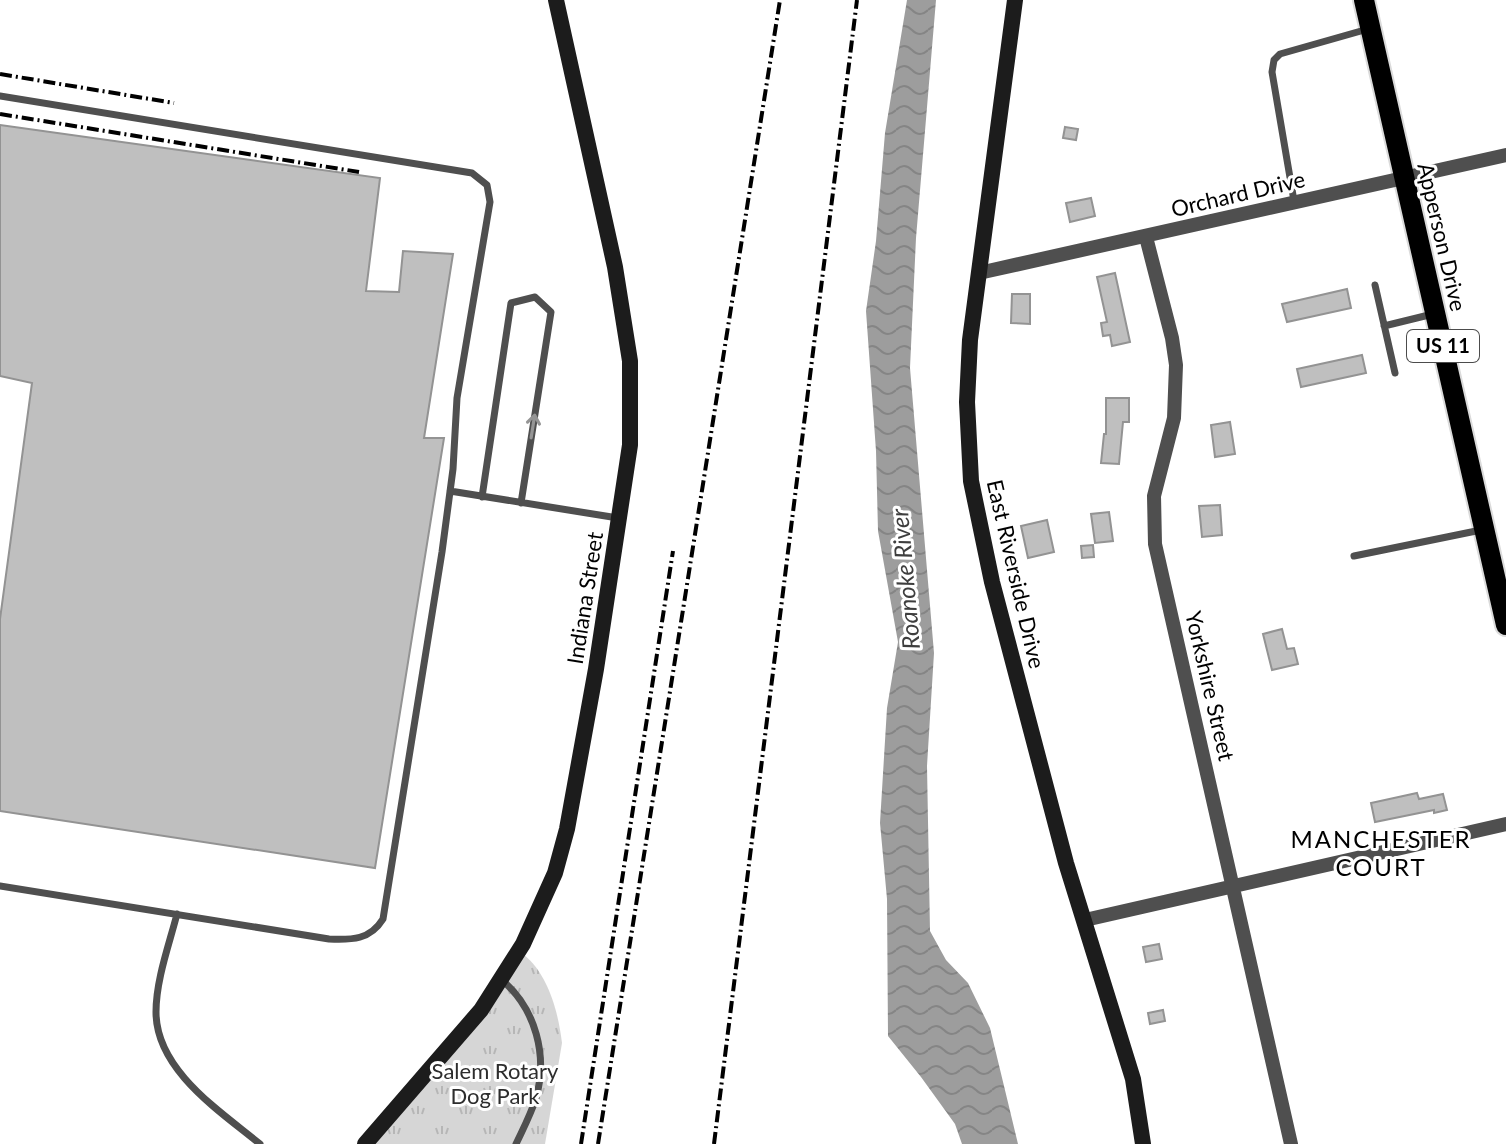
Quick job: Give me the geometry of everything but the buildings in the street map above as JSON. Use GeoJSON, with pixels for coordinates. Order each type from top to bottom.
{"type":"FeatureCollection","features":[{"type":"Feature","properties":{"kind":"main road","name":"Apperson Drive"},"geometry":{"type":"LineString","coordinates":[[1364,0],[1506,625]]}},
{"type":"Feature","properties":{"kind":"street","name":"Indiana Street"},"geometry":{"type":"LineString","coordinates":[[365,1144],[465,1029],[502,980],[540,909],[567,829],[619,519],[630,445],[632,403],[625,320],[556,0]]}},
{"type":"Feature","properties":{"kind":"street","name":"East Riverside Drive"},"geometry":{"type":"LineString","coordinates":[[1015,0],[970,340],[967,402],[971,481],[992,582],[1066,863],[1133,1079],[1143,1144]]}},
{"type":"Feature","properties":{"kind":"street","name":"Orchard Drive"},"geometry":{"type":"LineString","coordinates":[[979,273],[1506,155]]}},
{"type":"Feature","properties":{"kind":"street","name":"Yorkshire Street"},"geometry":{"type":"LineString","coordinates":[[1146,237],[1176,365],[1174,418],[1154,496],[1155,544],[1291,1144]]}},
{"type":"Feature","properties":{"kind":"street"},"geometry":{"type":"LineString","coordinates":[[1085,920],[1506,824]]}},
{"type":"Feature","properties":{"kind":"lane"},"geometry":{"type":"LineString","coordinates":[[1295,204],[1272,72],[1274,60],[1280,54],[1370,28]]}},
{"type":"Feature","properties":{"kind":"lane"},"geometry":{"type":"LineString","coordinates":[[0,96],[472,173],[487,185],[490,202],[457,398],[450,491],[401,810],[383,919],[378,926],[363,937],[329,939],[0,886]]}},
{"type":"Feature","properties":{"kind":"lane"},"geometry":{"type":"LineString","coordinates":[[1375,285],[1395,373]]}},
{"type":"Feature","properties":{"kind":"lane"},"geometry":{"type":"LineString","coordinates":[[482,497],[511,303],[535,297],[551,312],[521,503]]}},
{"type":"Feature","properties":{"kind":"lane"},"geometry":{"type":"LineString","coordinates":[[1384,326],[1435,314]]}},
{"type":"Feature","properties":{"kind":"lane"},"geometry":{"type":"LineString","coordinates":[[450,491],[619,519]]}},
{"type":"Feature","properties":{"kind":"lane"},"geometry":{"type":"LineString","coordinates":[[1354,556],[1484,529]]}},
{"type":"Feature","properties":{"kind":"lane"},"geometry":{"type":"LineString","coordinates":[[177,914],[157,996],[157,1022],[163,1048],[180,1074],[260,1144]]}},
{"type":"Feature","properties":{"kind":"lane"},"geometry":{"type":"LineString","coordinates":[[502,980],[522,1002],[531,1019],[541,1059],[535,1100],[516,1144]]}},
{"type":"Feature","properties":{"kind":"green space","name":"Salem Rotary Dog Park"},"geometry":{"type":"Polygon","coordinates":[[[519,951],[537,969],[550,992],[562,1043],[545,1144],[365,1144],[519,951]]]}},
{"type":"Feature","properties":{"kind":"water","name":"Roanoke River"},"geometry":{"type":"Polygon","coordinates":[[[907,0],[936,0],[916,238],[910,368],[934,653],[927,766],[930,931],[946,960],[968,983],[990,1028],[1018,1144],[962,1144],[955,1124],[888,1036],[887,899],[880,823],[887,708],[898,642],[878,531],[866,311],[876,241],[885,133],[907,0]]]}},
{"type":"Feature","properties":{"kind":"railway"},"geometry":{"type":"LineString","coordinates":[[598,1144],[780,0]]}},
{"type":"Feature","properties":{"kind":"railway"},"geometry":{"type":"LineString","coordinates":[[714,1144],[857,0]]}},
{"type":"Feature","properties":{"kind":"railway"},"geometry":{"type":"LineString","coordinates":[[0,74],[174,103]]}},
{"type":"Feature","properties":{"kind":"railway"},"geometry":{"type":"LineString","coordinates":[[0,114],[359,172]]}},
{"type":"Feature","properties":{"kind":"railway"},"geometry":{"type":"LineString","coordinates":[[581,1144],[673,551]]}},
{"type":"Feature","properties":{"kind":"district","name":"MANCHESTER COURT"},"geometry":{"type":"Point","coordinates":[1381,854]}}]}
